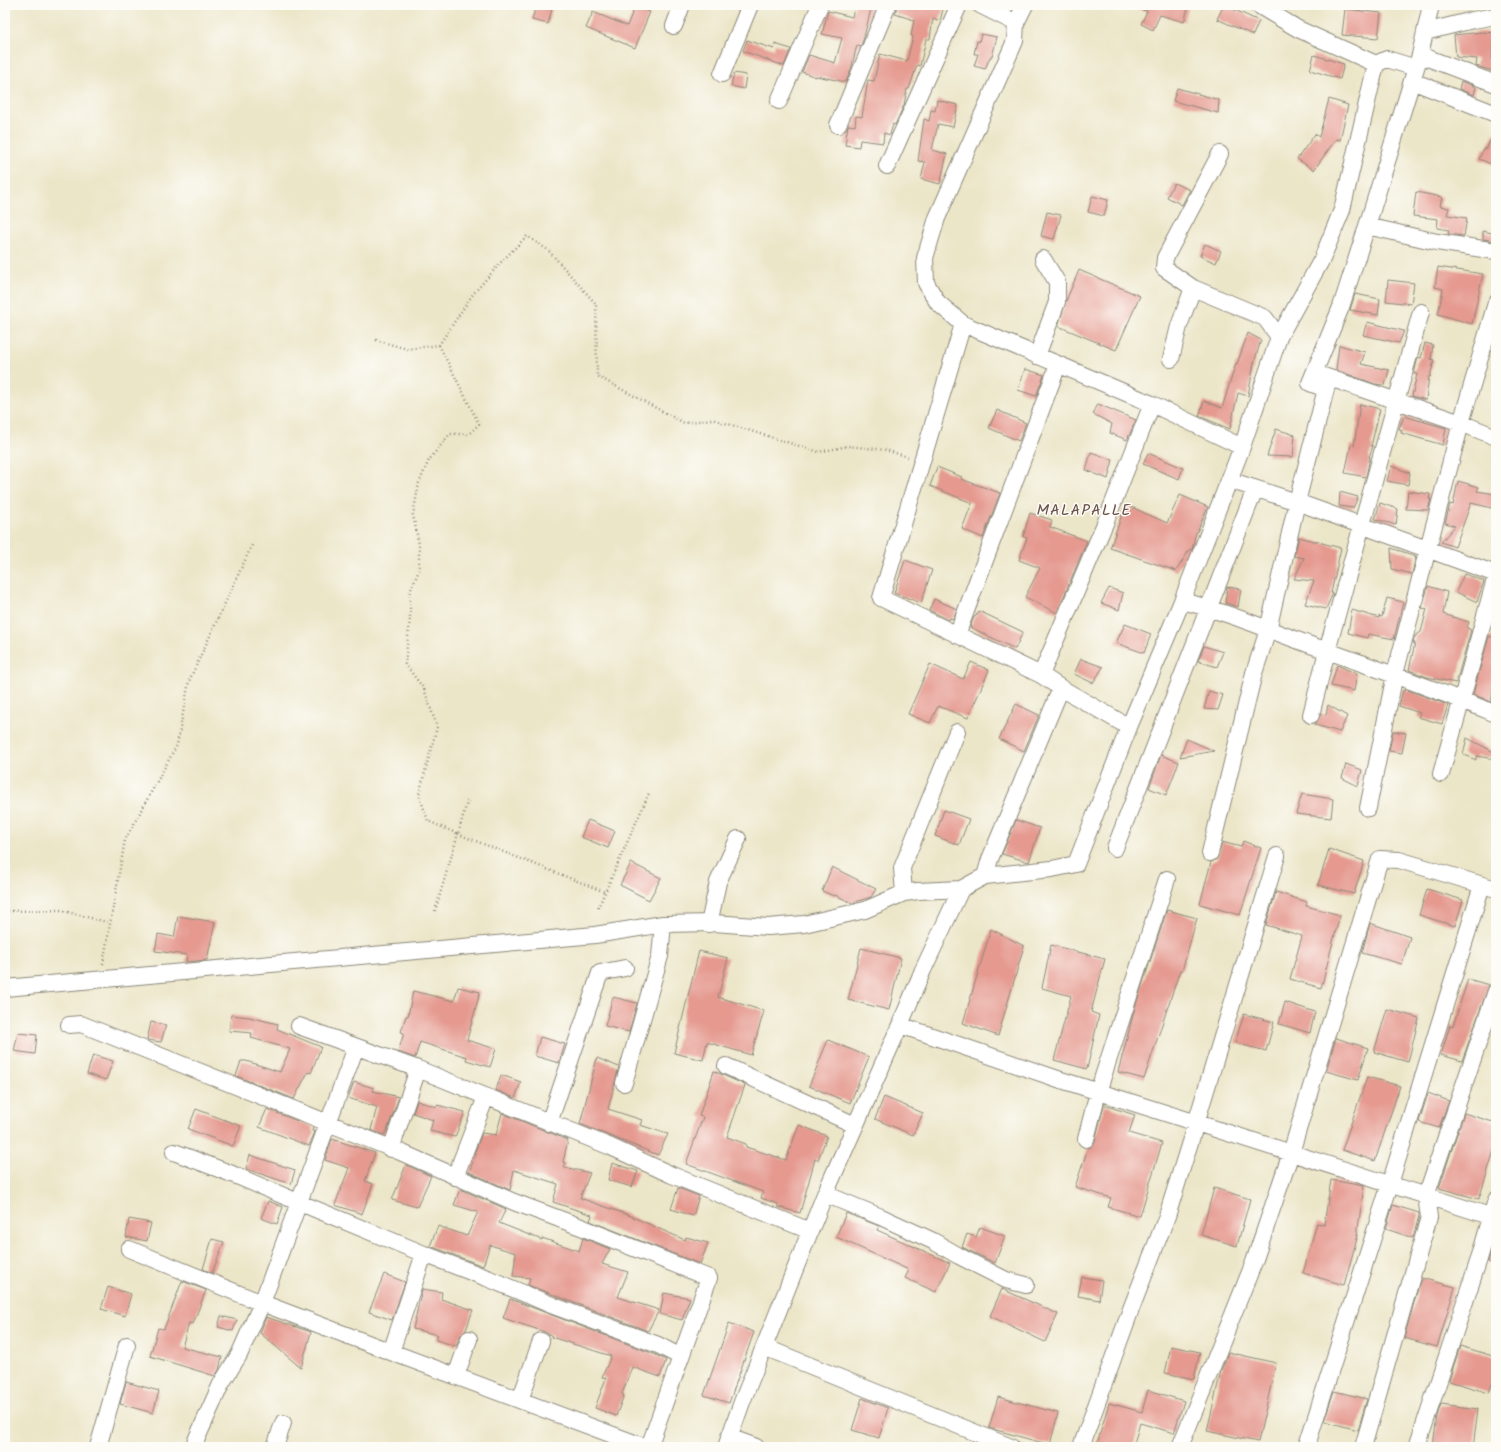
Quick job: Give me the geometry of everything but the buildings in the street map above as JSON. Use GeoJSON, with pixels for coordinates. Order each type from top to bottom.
{"type":"FeatureCollection","features":[{"type":"Feature","properties":{"kind":"street"},"geometry":{"type":"LineString","coordinates":[[674,26],[682,5]]}},
{"type":"Feature","properties":{"kind":"street"},"geometry":{"type":"LineString","coordinates":[[722,74],[750,5]]}},
{"type":"Feature","properties":{"kind":"street"},"geometry":{"type":"LineString","coordinates":[[779,101],[820,5]]}},
{"type":"Feature","properties":{"kind":"street"},"geometry":{"type":"LineString","coordinates":[[838,125],[888,5]]}},
{"type":"Feature","properties":{"kind":"street"},"geometry":{"type":"LineString","coordinates":[[887,166],[959,5]]}},
{"type":"Feature","properties":{"kind":"street"},"geometry":{"type":"LineString","coordinates":[[980,5],[1016,23]]}},
{"type":"Feature","properties":{"kind":"street"},"geometry":{"type":"LineString","coordinates":[[1025,5],[1016,23],[1015,42],[937,218],[925,258],[926,283],[938,303],[963,324],[1152,404],[1242,447]]}},
{"type":"Feature","properties":{"kind":"street"},"geometry":{"type":"LineString","coordinates":[[1258,5],[1298,29],[1376,64]]}},
{"type":"Feature","properties":{"kind":"street"},"geometry":{"type":"LineString","coordinates":[[1210,853],[1254,673],[1268,630],[1297,502],[1326,389],[1310,383],[1341,307],[1367,226],[1416,68],[1431,5]]}},
{"type":"Feature","properties":{"kind":"street"},"geometry":{"type":"LineString","coordinates":[[1425,32],[1496,16]]}},
{"type":"Feature","properties":{"kind":"street"},"geometry":{"type":"LineString","coordinates":[[1376,64],[1386,59],[1416,68],[1496,84]]}},
{"type":"Feature","properties":{"kind":"street"},"geometry":{"type":"LineString","coordinates":[[5,988],[595,935],[663,924],[709,924],[768,927],[804,924],[865,910],[904,893],[961,889],[985,876],[1052,869],[1076,864],[1129,727],[1182,601],[1242,447],[1279,336],[1322,259],[1342,210],[1376,64]]}},
{"type":"Feature","properties":{"kind":"street"},"geometry":{"type":"LineString","coordinates":[[1416,68],[1496,114]]}},
{"type":"Feature","properties":{"kind":"street"},"geometry":{"type":"LineString","coordinates":[[1220,154],[1165,258],[1164,268],[1193,288],[1265,318],[1279,336]]}},
{"type":"Feature","properties":{"kind":"street"},"geometry":{"type":"LineString","coordinates":[[1367,226],[1437,242],[1496,251]]}},
{"type":"Feature","properties":{"kind":"street"},"geometry":{"type":"LineString","coordinates":[[1037,356],[1057,302],[1057,282],[1043,259]]}},
{"type":"Feature","properties":{"kind":"street"},"geometry":{"type":"LineString","coordinates":[[1171,359],[1179,326],[1193,288]]}},
{"type":"Feature","properties":{"kind":"street"},"geometry":{"type":"LineString","coordinates":[[1368,808],[1395,674],[1461,423],[1496,303]]}},
{"type":"Feature","properties":{"kind":"street"},"geometry":{"type":"LineString","coordinates":[[1311,715],[1327,651],[1398,401],[1421,312]]}},
{"type":"Feature","properties":{"kind":"street"},"geometry":{"type":"LineString","coordinates":[[963,324],[881,598],[1041,675],[1129,727]]}},
{"type":"Feature","properties":{"kind":"street"},"geometry":{"type":"LineString","coordinates":[[958,635],[1058,365]]}},
{"type":"Feature","properties":{"kind":"street"},"geometry":{"type":"LineString","coordinates":[[1315,373],[1461,423],[1496,437]]}},
{"type":"Feature","properties":{"kind":"street"},"geometry":{"type":"LineString","coordinates":[[1041,675],[1106,521],[1152,404]]}},
{"type":"Feature","properties":{"kind":"street"},"geometry":{"type":"LineString","coordinates":[[1229,480],[1297,502],[1496,575],[1441,774]]}},
{"type":"Feature","properties":{"kind":"street"},"geometry":{"type":"LineString","coordinates":[[1115,848],[1255,489]]}},
{"type":"Feature","properties":{"kind":"street"},"geometry":{"type":"LineString","coordinates":[[1182,601],[1208,607],[1268,630],[1395,674],[1496,714]]}},
{"type":"Feature","properties":{"kind":"street"},"geometry":{"type":"LineString","coordinates":[[985,876],[990,860],[1061,688]]}},
{"type":"Feature","properties":{"kind":"street"},"geometry":{"type":"LineString","coordinates":[[904,893],[902,868],[957,732]]}},
{"type":"Feature","properties":{"kind":"street"},"geometry":{"type":"LineString","coordinates":[[709,924],[718,882],[738,839]]}},
{"type":"Feature","properties":{"kind":"street"},"geometry":{"type":"LineString","coordinates":[[1081,1447],[1131,1309],[1167,1216],[1277,856]]}},
{"type":"Feature","properties":{"kind":"street"},"geometry":{"type":"LineString","coordinates":[[1180,1447],[1254,1262],[1291,1153],[1380,859],[1399,860],[1489,887],[1390,1184],[1308,1445]]}},
{"type":"Feature","properties":{"kind":"street"},"geometry":{"type":"LineString","coordinates":[[1086,1139],[1098,1092],[1167,879]]}},
{"type":"Feature","properties":{"kind":"street"},"geometry":{"type":"LineString","coordinates":[[756,1447],[728,1442],[825,1194],[961,889]]}},
{"type":"Feature","properties":{"kind":"street"},"geometry":{"type":"LineString","coordinates":[[624,1083],[660,956],[663,924]]}},
{"type":"Feature","properties":{"kind":"street"},"geometry":{"type":"LineString","coordinates":[[549,1122],[600,974],[625,968]]}},
{"type":"Feature","properties":{"kind":"street"},"geometry":{"type":"LineString","coordinates":[[1364,1447],[1430,1217],[1426,1196],[1496,991]]}},
{"type":"Feature","properties":{"kind":"street"},"geometry":{"type":"LineString","coordinates":[[69,1026],[81,1024],[392,1149],[514,1202],[581,1226],[709,1278],[649,1447]]}},
{"type":"Feature","properties":{"kind":"street"},"geometry":{"type":"LineString","coordinates":[[900,1025],[1098,1092],[1494,1217]]}},
{"type":"Feature","properties":{"kind":"street"},"geometry":{"type":"LineString","coordinates":[[300,1026],[418,1069],[611,1147],[672,1175],[810,1231]]}},
{"type":"Feature","properties":{"kind":"street"},"geometry":{"type":"LineString","coordinates":[[193,1447],[221,1384],[239,1355],[262,1303],[356,1047]]}},
{"type":"Feature","properties":{"kind":"street"},"geometry":{"type":"LineString","coordinates":[[726,1066],[856,1125]]}},
{"type":"Feature","properties":{"kind":"street"},"geometry":{"type":"LineString","coordinates":[[392,1149],[418,1069]]}},
{"type":"Feature","properties":{"kind":"street"},"geometry":{"type":"LineString","coordinates":[[455,1177],[486,1097]]}},
{"type":"Feature","properties":{"kind":"street"},"geometry":{"type":"LineString","coordinates":[[174,1152],[232,1174],[554,1306],[658,1345],[681,1357]]}},
{"type":"Feature","properties":{"kind":"street"},"geometry":{"type":"LineString","coordinates":[[825,1194],[881,1216],[933,1240],[959,1256],[1006,1280],[1026,1285]]}},
{"type":"Feature","properties":{"kind":"street"},"geometry":{"type":"LineString","coordinates":[[1418,1447],[1494,1217],[1496,1200]]}},
{"type":"Feature","properties":{"kind":"street"},"geometry":{"type":"LineString","coordinates":[[129,1249],[262,1303],[645,1447]]}},
{"type":"Feature","properties":{"kind":"street"},"geometry":{"type":"LineString","coordinates":[[391,1352],[424,1254]]}},
{"type":"Feature","properties":{"kind":"street"},"geometry":{"type":"LineString","coordinates":[[456,1376],[469,1338]]}},
{"type":"Feature","properties":{"kind":"street"},"geometry":{"type":"LineString","coordinates":[[520,1400],[541,1341]]}},
{"type":"Feature","properties":{"kind":"street"},"geometry":{"type":"LineString","coordinates":[[98,1447],[127,1345]]}},
{"type":"Feature","properties":{"kind":"street"},"geometry":{"type":"LineString","coordinates":[[764,1348],[1011,1447]]}},
{"type":"Feature","properties":{"kind":"street"},"geometry":{"type":"LineString","coordinates":[[275,1447],[283,1422]]}},
{"type":"Feature","properties":{"kind":"path"},"geometry":{"type":"LineString","coordinates":[[439,345],[473,294],[502,261],[527,236],[548,250],[596,304],[597,376],[684,423],[712,419],[819,452],[848,446],[886,450],[922,461]]}},
{"type":"Feature","properties":{"kind":"path"},"geometry":{"type":"LineString","coordinates":[[376,340],[407,348],[439,345]]}},
{"type":"Feature","properties":{"kind":"path"},"geometry":{"type":"LineString","coordinates":[[439,345],[479,424],[469,434],[450,434],[429,460],[419,483],[413,515],[419,544],[419,570],[410,592],[410,619],[405,664],[424,689],[437,727],[419,794],[428,821],[605,892]]}},
{"type":"Feature","properties":{"kind":"path"},"geometry":{"type":"LineString","coordinates":[[100,980],[125,840],[177,745],[189,681],[252,545]]}},
{"type":"Feature","properties":{"kind":"path"},"geometry":{"type":"LineString","coordinates":[[598,908],[650,791]]}},
{"type":"Feature","properties":{"kind":"path"},"geometry":{"type":"LineString","coordinates":[[435,911],[468,799]]}},
{"type":"Feature","properties":{"kind":"path"},"geometry":{"type":"LineString","coordinates":[[8,911],[60,910],[110,923]]}},
{"type":"Feature","properties":{"kind":"district","name":"MALAPALLE"},"geometry":{"type":"Point","coordinates":[1084,510]}}]}
